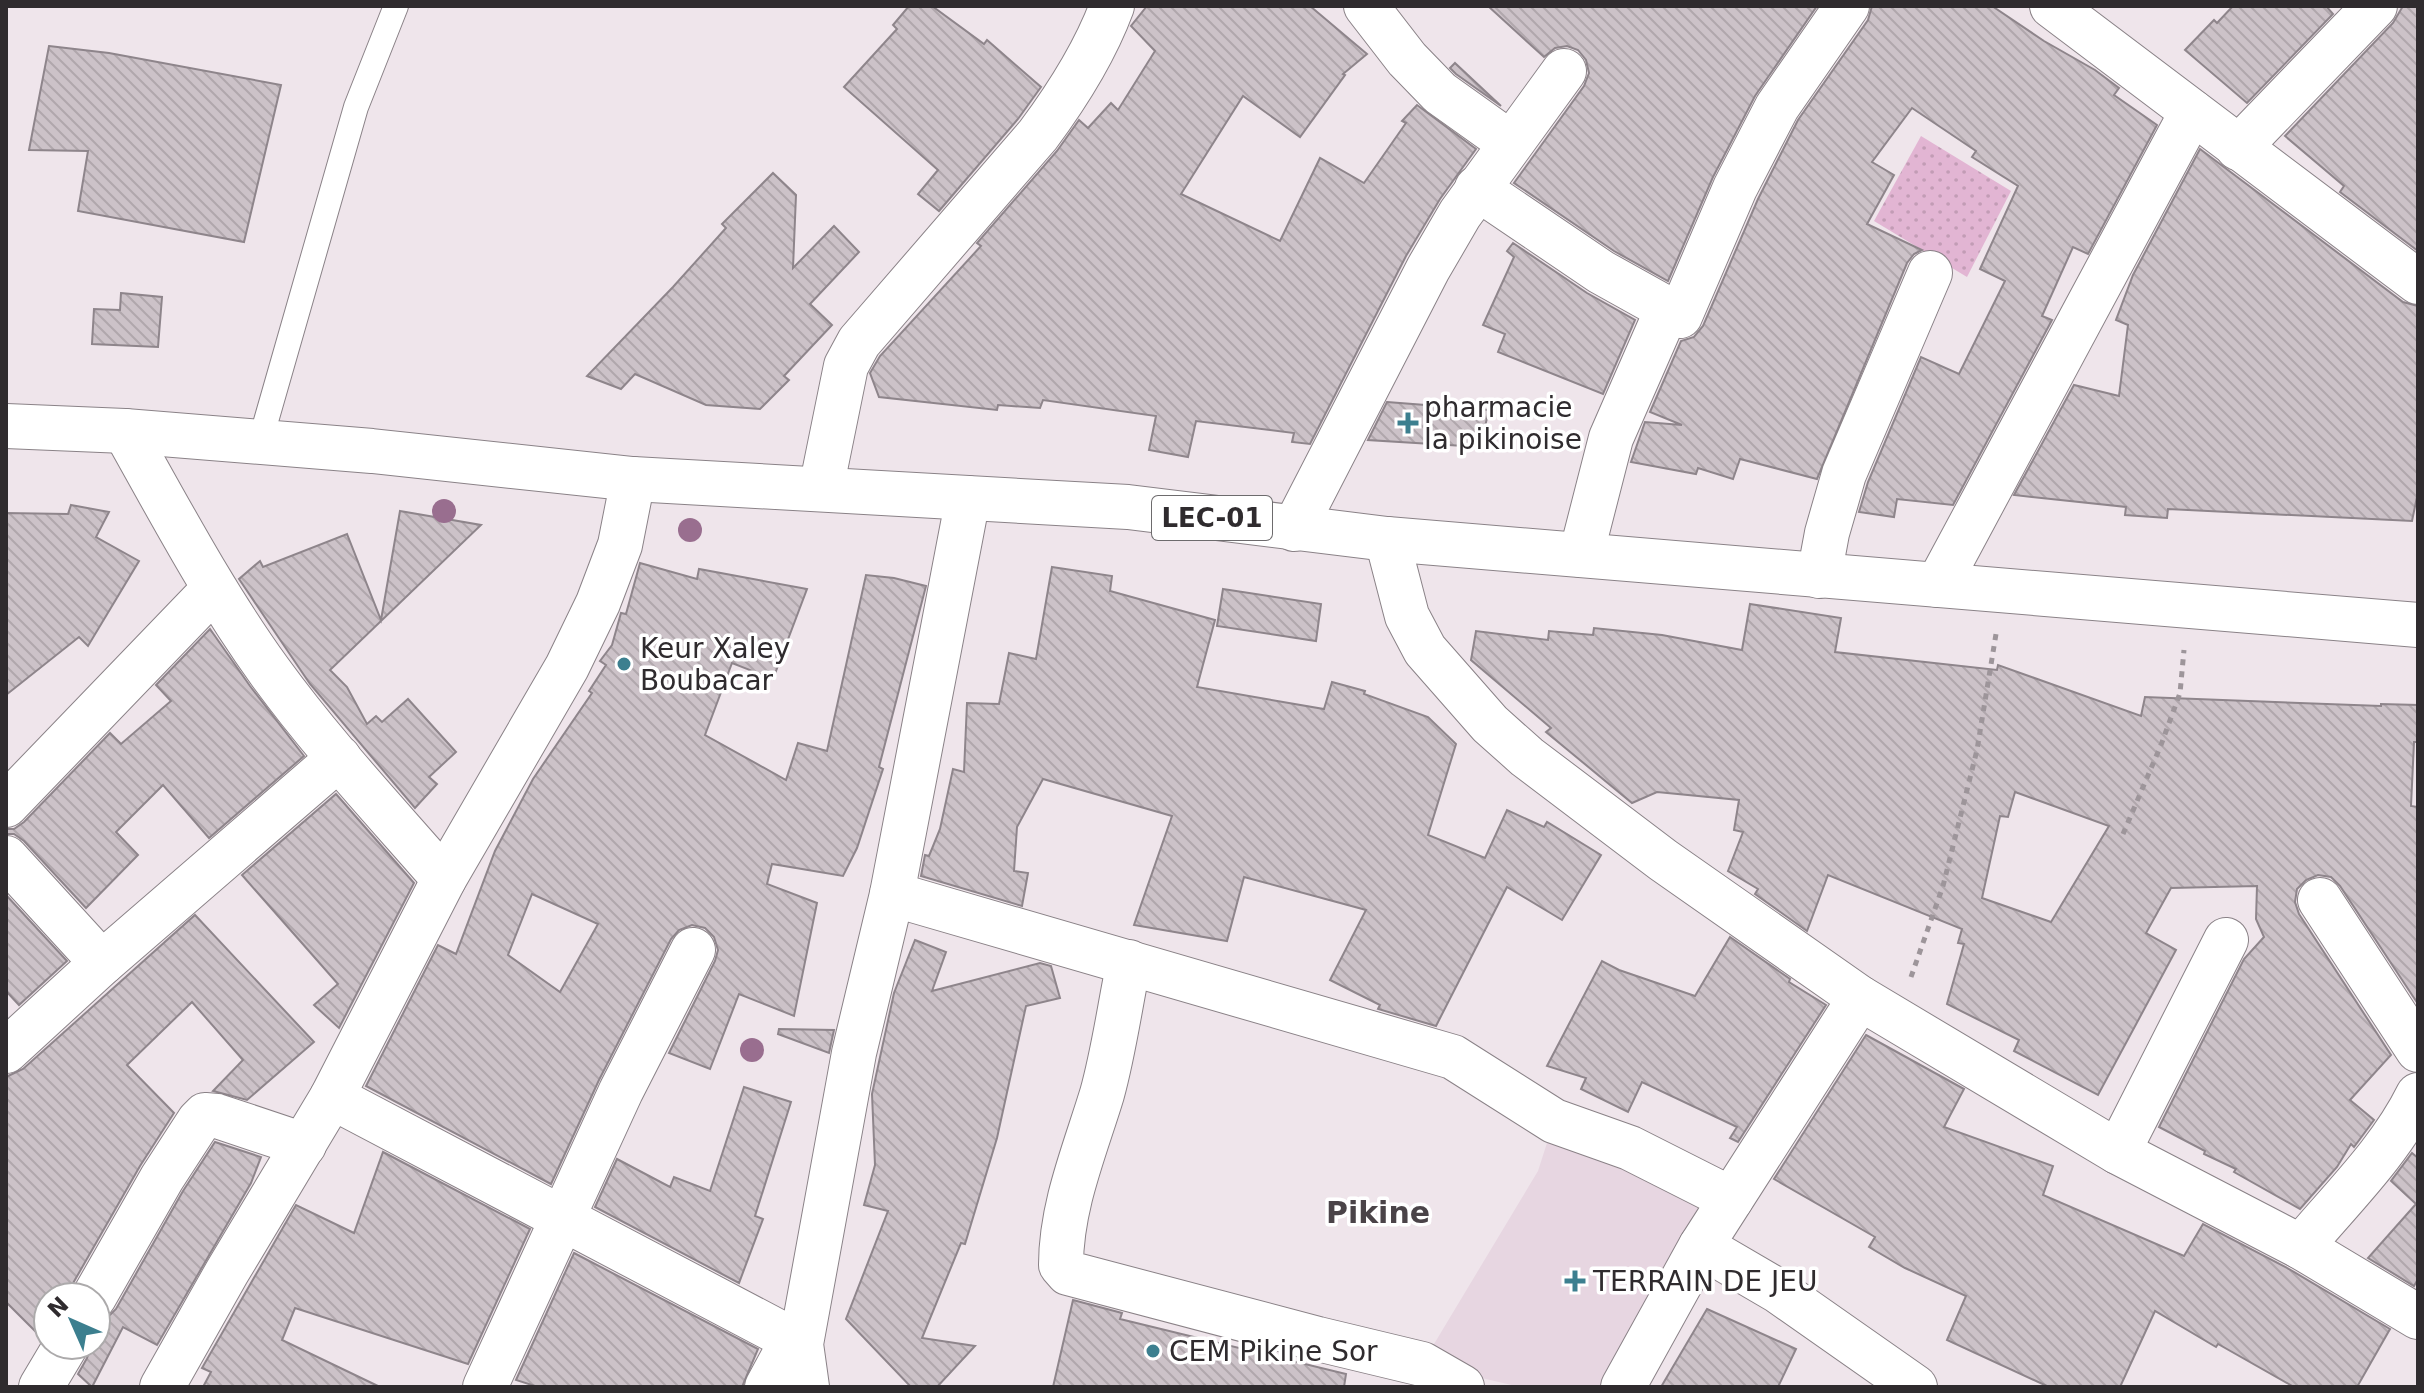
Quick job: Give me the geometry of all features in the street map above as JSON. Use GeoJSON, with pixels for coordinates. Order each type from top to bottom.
{"type":"FeatureCollection","features":[{"type":"Feature","properties":{"kind":"main road"},"geometry":{"type":"LineString","coordinates":[[821,489],[846,366],[859,342],[1012,168],[1060,106],[1112,6]]}},
{"type":"Feature","properties":{"kind":"main road"},"geometry":{"type":"LineString","coordinates":[[1366,6],[1407,59],[1440,93],[1510,143]]}},
{"type":"Feature","properties":{"kind":"main road"},"geometry":{"type":"LineString","coordinates":[[1477,188],[1601,272],[1680,316],[1735,188],[1777,107],[1847,6]]}},
{"type":"Feature","properties":{"kind":"main road"},"geometry":{"type":"LineString","coordinates":[[2052,6],[2418,282]]}},
{"type":"Feature","properties":{"kind":"main road"},"geometry":{"type":"LineString","coordinates":[[2238,148],[2375,6]]}},
{"type":"Feature","properties":{"kind":"main road"},"geometry":{"type":"LineString","coordinates":[[1294,529],[1428,269],[1477,188],[1564,71]]}},
{"type":"Feature","properties":{"kind":"main road"},"geometry":{"type":"LineString","coordinates":[[1938,585],[2192,112]]}},
{"type":"Feature","properties":{"kind":"main road"},"geometry":{"type":"LineString","coordinates":[[1819,576],[1827,533],[1844,474],[1930,273]]}},
{"type":"Feature","properties":{"kind":"main road"},"geometry":{"type":"LineString","coordinates":[[1581,555],[1611,438],[1667,310]]}},
{"type":"Feature","properties":{"kind":"main road","name":"LEC-01"},"geometry":{"type":"LineString","coordinates":[[6,426],[125,431],[260,442],[633,479],[1128,507],[1387,539],[2418,625]]}},
{"type":"Feature","properties":{"kind":"main road"},"geometry":{"type":"LineString","coordinates":[[125,431],[214,589],[271,673],[339,758],[444,879]]}},
{"type":"Feature","properties":{"kind":"main road"},"geometry":{"type":"LineString","coordinates":[[162,1387],[332,1097],[444,879],[567,667],[598,603],[620,545],[633,479]]}},
{"type":"Feature","properties":{"kind":"main road"},"geometry":{"type":"LineString","coordinates":[[767,1387],[797,1341],[854,1053],[892,894],[968,498]]}},
{"type":"Feature","properties":{"kind":"main road"},"geometry":{"type":"LineString","coordinates":[[1387,539],[1407,616],[1425,650],[1490,724],[1527,757],[1663,860],[1877,1008],[2118,1152],[2301,1247],[2418,1317]]}},
{"type":"Feature","properties":{"kind":"main road"},"geometry":{"type":"LineString","coordinates":[[6,805],[214,589]]}},
{"type":"Feature","properties":{"kind":"main road"},"geometry":{"type":"LineString","coordinates":[[6,1051],[102,963],[339,758]]}},
{"type":"Feature","properties":{"kind":"main road"},"geometry":{"type":"LineString","coordinates":[[6,858],[102,963]]}},
{"type":"Feature","properties":{"kind":"main road"},"geometry":{"type":"LineString","coordinates":[[892,894],[1453,1057],[1554,1121],[1630,1148],[1731,1199]]}},
{"type":"Feature","properties":{"kind":"main road"},"geometry":{"type":"LineString","coordinates":[[2320,900],[2418,1050]]}},
{"type":"Feature","properties":{"kind":"main road"},"geometry":{"type":"LineString","coordinates":[[2118,1152],[2226,940]]}},
{"type":"Feature","properties":{"kind":"main road"},"geometry":{"type":"LineString","coordinates":[[485,1387],[621,1091],[693,950]]}},
{"type":"Feature","properties":{"kind":"main road"},"geometry":{"type":"LineString","coordinates":[[1129,962],[1103,1090],[1077,1171],[1061,1237],[1061,1265],[1068,1273],[1422,1364],[1462,1387]]}},
{"type":"Feature","properties":{"kind":"main road"},"geometry":{"type":"LineString","coordinates":[[1623,1387],[1701,1246],[1731,1199],[1877,1008]]}},
{"type":"Feature","properties":{"kind":"main road"},"geometry":{"type":"LineString","coordinates":[[2301,1247],[2381,1152],[2418,1095]]}},
{"type":"Feature","properties":{"kind":"main road"},"geometry":{"type":"LineString","coordinates":[[332,1097],[797,1341],[807,1387]]}},
{"type":"Feature","properties":{"kind":"main road"},"geometry":{"type":"LineString","coordinates":[[103,1281],[162,1178],[205,1115],[217,1116],[304,1145]]}},
{"type":"Feature","properties":{"kind":"main road"},"geometry":{"type":"LineString","coordinates":[[1701,1246],[1778,1291],[1910,1386]]}},
{"type":"Feature","properties":{"kind":"main road"},"geometry":{"type":"LineString","coordinates":[[41,1387],[56,1361]]}},
{"type":"Feature","properties":{"kind":"lane"},"geometry":{"type":"LineString","coordinates":[[260,442],[356,107],[396,6]]}},
{"type":"Feature","properties":{"kind":"path"},"geometry":{"type":"LineString","coordinates":[[1877,1008],[1921,951],[1950,856],[1977,750],[1993,663],[2001,591]]}},
{"type":"Feature","properties":{"kind":"path"},"geometry":{"type":"LineString","coordinates":[[2123,834],[2180,693],[2187,607]]}},
{"type":"Feature","properties":{"kind":"shaded area"},"geometry":{"type":"Polygon","coordinates":[[[1921,136],[2011,191],[1967,277],[1874,221],[1921,136]]]}},
{"type":"Feature","properties":{"kind":"shaded area","name":"TERRAIN DE JEU"},"geometry":{"type":"Polygon","coordinates":[[[1554,1121],[1731,1199],[1611,1387],[1520,1387],[1422,1364],[1538,1171],[1554,1121]]]}},
{"type":"Feature","properties":{"kind":"building"},"geometry":{"type":"Polygon","coordinates":[[[909,6],[932,6],[984,44],[987,40],[1041,87],[1018,119],[939,211],[918,194],[938,170],[844,87],[897,29],[893,25],[909,6]]]}},
{"type":"Feature","properties":{"kind":"building"},"geometry":{"type":"Polygon","coordinates":[[[1147,6],[1310,6],[1367,54],[1343,74],[1300,137],[1243,96],[1181,194],[1280,241],[1320,158],[1364,183],[1406,123],[1402,121],[1417,105],[1476,149],[1440,199],[1406,256],[1310,444],[1292,442],[1294,433],[1196,421],[1188,457],[1149,450],[1156,416],[1043,400],[1040,408],[998,405],[997,410],[879,397],[870,373],[880,356],[981,246],[977,243],[1057,151],[1079,120],[1088,128],[1111,103],[1118,110],[1155,51],[1131,26],[1147,6]]]}},
{"type":"Feature","properties":{"kind":"building"},"geometry":{"type":"Polygon","coordinates":[[[1488,6],[1817,6],[1755,96],[1713,177],[1668,281],[1614,251],[1514,183],[1584,86],[1589,73],[1586,60],[1578,50],[1567,46],[1555,48],[1544,57],[1488,6]]]}},
{"type":"Feature","properties":{"kind":"building"},"geometry":{"type":"Polygon","coordinates":[[[1872,6],[1992,6],[2095,70],[2119,88],[2114,95],[2157,125],[2088,254],[2073,247],[2042,316],[2052,320],[1953,505],[1897,499],[1894,517],[1859,512],[1868,482],[1921,357],[1959,374],[2005,281],[1980,269],[2018,186],[1972,157],[1976,151],[1912,108],[1872,162],[1894,175],[1867,224],[1922,250],[1907,263],[1817,479],[1740,459],[1733,479],[1698,468],[1696,474],[1631,462],[1645,422],[1682,425],[1650,412],[1681,341],[1694,337],[1703,326],[1758,199],[1798,120],[1868,20],[1872,6]]]}},
{"type":"Feature","properties":{"kind":"building"},"geometry":{"type":"Polygon","coordinates":[[[2233,6],[2326,6],[2333,14],[2247,103],[2185,50],[2214,20],[2217,23],[2233,6]]]}},
{"type":"Feature","properties":{"kind":"building"},"geometry":{"type":"Polygon","coordinates":[[[2403,6],[2418,6],[2418,251],[2340,192],[2344,186],[2285,136],[2393,23],[2403,6]]]}},
{"type":"Feature","properties":{"kind":"building"},"geometry":{"type":"Polygon","coordinates":[[[49,46],[109,53],[281,85],[244,242],[78,211],[88,151],[29,150],[49,46]]]}},
{"type":"Feature","properties":{"kind":"building"},"geometry":{"type":"Polygon","coordinates":[[[1455,63],[1501,106],[1456,74],[1450,68],[1455,63]]]}},
{"type":"Feature","properties":{"kind":"building"},"geometry":{"type":"Polygon","coordinates":[[[2200,149],[2403,302],[2418,306],[2418,492],[2412,521],[2168,509],[2167,518],[2125,515],[2126,507],[2014,495],[2074,385],[2119,396],[2128,325],[2116,320],[2133,275],[2200,149]]]}},
{"type":"Feature","properties":{"kind":"building"},"geometry":{"type":"Polygon","coordinates":[[[773,173],[796,195],[793,268],[834,226],[859,252],[810,304],[832,325],[784,376],[789,380],[760,409],[706,405],[635,374],[621,389],[587,376],[673,287],[726,228],[722,224],[773,173]]]}},
{"type":"Feature","properties":{"kind":"building"},"geometry":{"type":"Polygon","coordinates":[[[1513,243],[1587,293],[1635,320],[1603,394],[1498,352],[1505,334],[1483,325],[1514,257],[1507,251],[1513,243]]]}},
{"type":"Feature","properties":{"kind":"building"},"geometry":{"type":"Polygon","coordinates":[[[121,293],[162,297],[158,347],[92,344],[94,309],[120,310],[121,293]]]}},
{"type":"Feature","properties":{"kind":"building"},"geometry":{"type":"Polygon","coordinates":[[[1387,402],[1489,410],[1480,447],[1368,440],[1387,402]]]}},
{"type":"Feature","properties":{"kind":"building"},"geometry":{"type":"Polygon","coordinates":[[[71,505],[109,512],[96,537],[139,561],[88,646],[79,637],[6,695],[6,513],[68,514],[71,505]]]}},
{"type":"Feature","properties":{"kind":"building"},"geometry":{"type":"Polygon","coordinates":[[[400,511],[481,525],[330,670],[347,687],[367,724],[376,716],[382,722],[408,699],[456,752],[429,777],[437,784],[415,808],[310,684],[239,579],[260,561],[263,567],[347,534],[381,620],[400,511]]]}},
{"type":"Feature","properties":{"kind":"building"},"geometry":{"type":"Polygon","coordinates":[[[640,563],[697,579],[699,569],[807,589],[773,679],[732,663],[705,735],[786,780],[798,743],[827,751],[866,575],[926,586],[879,767],[883,769],[857,848],[843,876],[772,864],[767,884],[817,903],[794,1016],[739,994],[710,1069],[669,1053],[718,950],[714,937],[705,928],[692,925],[679,930],[671,939],[599,1080],[551,1184],[366,1086],[438,945],[456,954],[495,851],[533,779],[592,693],[589,691],[606,665],[600,661],[612,645],[621,613],[626,614],[640,563]],[[532,894],[508,955],[560,992],[598,924],[532,894]]]}},
{"type":"Feature","properties":{"kind":"building"},"geometry":{"type":"Polygon","coordinates":[[[1052,567],[1112,576],[1110,591],[1215,620],[1197,687],[1324,709],[1332,682],[1365,691],[1364,694],[1428,717],[1456,744],[1428,835],[1485,858],[1507,810],[1544,827],[1547,822],[1601,855],[1562,920],[1507,887],[1436,1026],[1378,1009],[1380,1005],[1330,980],[1366,910],[1244,877],[1227,941],[1134,925],[1172,816],[1043,779],[1017,827],[1014,871],[1028,873],[1022,906],[921,876],[925,855],[929,856],[940,829],[953,769],[964,772],[967,703],[999,704],[1009,653],[1036,659],[1052,567]]]}},
{"type":"Feature","properties":{"kind":"building"},"geometry":{"type":"Polygon","coordinates":[[[1223,589],[1321,604],[1316,641],[1217,626],[1223,589]]]}},
{"type":"Feature","properties":{"kind":"building"},"geometry":{"type":"Polygon","coordinates":[[[1750,604],[1841,618],[1835,652],[1997,670],[1998,665],[2141,716],[2145,697],[2418,705],[2418,742],[2414,742],[2411,806],[2418,807],[2418,1004],[2331,877],[2318,875],[2306,880],[2297,889],[2295,902],[2299,914],[2391,1055],[2350,1100],[2374,1120],[2300,1209],[2234,1172],[2236,1169],[2159,1127],[2244,959],[2264,937],[2256,919],[2257,886],[2171,888],[2146,933],[2176,950],[2098,1095],[2014,1051],[2019,1040],[1947,1004],[1964,944],[1958,943],[1962,929],[1828,875],[1807,931],[1755,894],[1758,889],[1728,871],[1743,832],[1734,830],[1739,800],[1657,792],[1632,803],[1546,732],[1551,728],[1471,660],[1476,631],[1548,640],[1549,631],[1593,635],[1594,628],[1662,635],[1742,650],[1750,604]],[[2015,792],[2008,817],[2000,816],[1982,898],[2051,922],[2109,826],[2015,792]]]}},
{"type":"Feature","properties":{"kind":"building"},"geometry":{"type":"Polygon","coordinates":[[[210,629],[304,756],[209,838],[163,785],[116,832],[138,855],[86,908],[24,841],[14,834],[6,834],[6,829],[14,829],[24,822],[110,733],[121,744],[171,701],[156,685],[210,629]]]}},
{"type":"Feature","properties":{"kind":"building"},"geometry":{"type":"Polygon","coordinates":[[[336,794],[414,883],[339,1028],[314,1005],[338,984],[242,875],[336,794]]]}},
{"type":"Feature","properties":{"kind":"building"},"geometry":{"type":"Polygon","coordinates":[[[6,895],[67,961],[19,1005],[6,991],[6,895]]]}},
{"type":"Feature","properties":{"kind":"building"},"geometry":{"type":"Polygon","coordinates":[[[195,915],[314,1042],[247,1100],[213,1091],[243,1060],[192,1002],[127,1065],[174,1113],[74,1281],[32,1281],[32,1328],[6,1302],[6,1077],[23,1069],[195,915]]]}},
{"type":"Feature","properties":{"kind":"building"},"geometry":{"type":"Polygon","coordinates":[[[1730,937],[1790,979],[1789,982],[1826,1005],[1738,1142],[1730,1138],[1737,1127],[1642,1082],[1628,1112],[1581,1089],[1586,1078],[1547,1066],[1602,961],[1619,970],[1695,996],[1730,937]]]}},
{"type":"Feature","properties":{"kind":"building"},"geometry":{"type":"Polygon","coordinates":[[[915,940],[946,952],[932,991],[1040,963],[1051,966],[1060,998],[1026,1006],[997,1138],[965,1244],[961,1243],[922,1338],[975,1346],[937,1387],[911,1387],[846,1319],[888,1211],[864,1205],[875,1165],[872,1094],[894,993],[915,940]]]}},
{"type":"Feature","properties":{"kind":"building"},"geometry":{"type":"Polygon","coordinates":[[[779,1029],[834,1030],[829,1053],[778,1034],[779,1029]]]}},
{"type":"Feature","properties":{"kind":"building"},"geometry":{"type":"Polygon","coordinates":[[[1866,1035],[1964,1089],[1944,1127],[2053,1166],[2043,1195],[2184,1256],[2203,1224],[2289,1269],[2390,1329],[2357,1387],[2294,1387],[2155,1311],[2120,1387],[2049,1387],[1947,1340],[1966,1296],[1905,1268],[1869,1247],[1875,1237],[1774,1179],[1866,1035]]]}},
{"type":"Feature","properties":{"kind":"building"},"geometry":{"type":"Polygon","coordinates":[[[744,1087],[791,1102],[755,1216],[763,1219],[739,1283],[595,1207],[617,1159],[670,1187],[674,1177],[710,1191],[744,1087]]]}},
{"type":"Feature","properties":{"kind":"building"},"geometry":{"type":"Polygon","coordinates":[[[215,1142],[261,1157],[251,1183],[157,1345],[123,1327],[112,1348],[112,1313],[215,1142]]]}},
{"type":"Feature","properties":{"kind":"building"},"geometry":{"type":"Polygon","coordinates":[[[383,1152],[530,1229],[468,1364],[295,1308],[282,1340],[380,1387],[203,1387],[211,1372],[202,1368],[296,1205],[354,1233],[383,1152]]]}},
{"type":"Feature","properties":{"kind":"building"},"geometry":{"type":"Polygon","coordinates":[[[2412,1153],[2418,1158],[2418,1279],[2414,1286],[2368,1258],[2416,1204],[2391,1181],[2412,1153]]]}},
{"type":"Feature","properties":{"kind":"building"},"geometry":{"type":"Polygon","coordinates":[[[574,1253],[758,1349],[742,1387],[538,1387],[516,1380],[574,1253]]]}},
{"type":"Feature","properties":{"kind":"building","name":"CEM Pikine Sor"},"geometry":{"type":"Polygon","coordinates":[[[1073,1300],[1122,1313],[1120,1319],[1346,1374],[1344,1387],[1053,1387],[1073,1300]]]}},
{"type":"Feature","properties":{"kind":"building"},"geometry":{"type":"Polygon","coordinates":[[[1707,1309],[1796,1349],[1778,1387],[1661,1387],[1707,1309]]]}},
{"type":"Feature","properties":{"kind":"building"},"geometry":{"type":"Polygon","coordinates":[[[85,1361],[105,1361],[92,1387],[78,1374],[85,1361]]]}},
{"type":"Feature","properties":{"kind":"place","name":"pharmacie la pikinoise"},"geometry":{"type":"Point","coordinates":[1408,423]}},
{"type":"Feature","properties":{"kind":"place","name":"Keur Xaley Boubacar"},"geometry":{"type":"Point","coordinates":[624,664]}},
{"type":"Feature","properties":{"kind":"place","name":"TERRAIN DE JEU"},"geometry":{"type":"Point","coordinates":[1575,1281]}},
{"type":"Feature","properties":{"kind":"place","name":"CEM Pikine Sor"},"geometry":{"type":"Point","coordinates":[1153,1351]}},
{"type":"Feature","properties":{"kind":"district","name":"Pikine"},"geometry":{"type":"Point","coordinates":[1378,1213]}}]}
